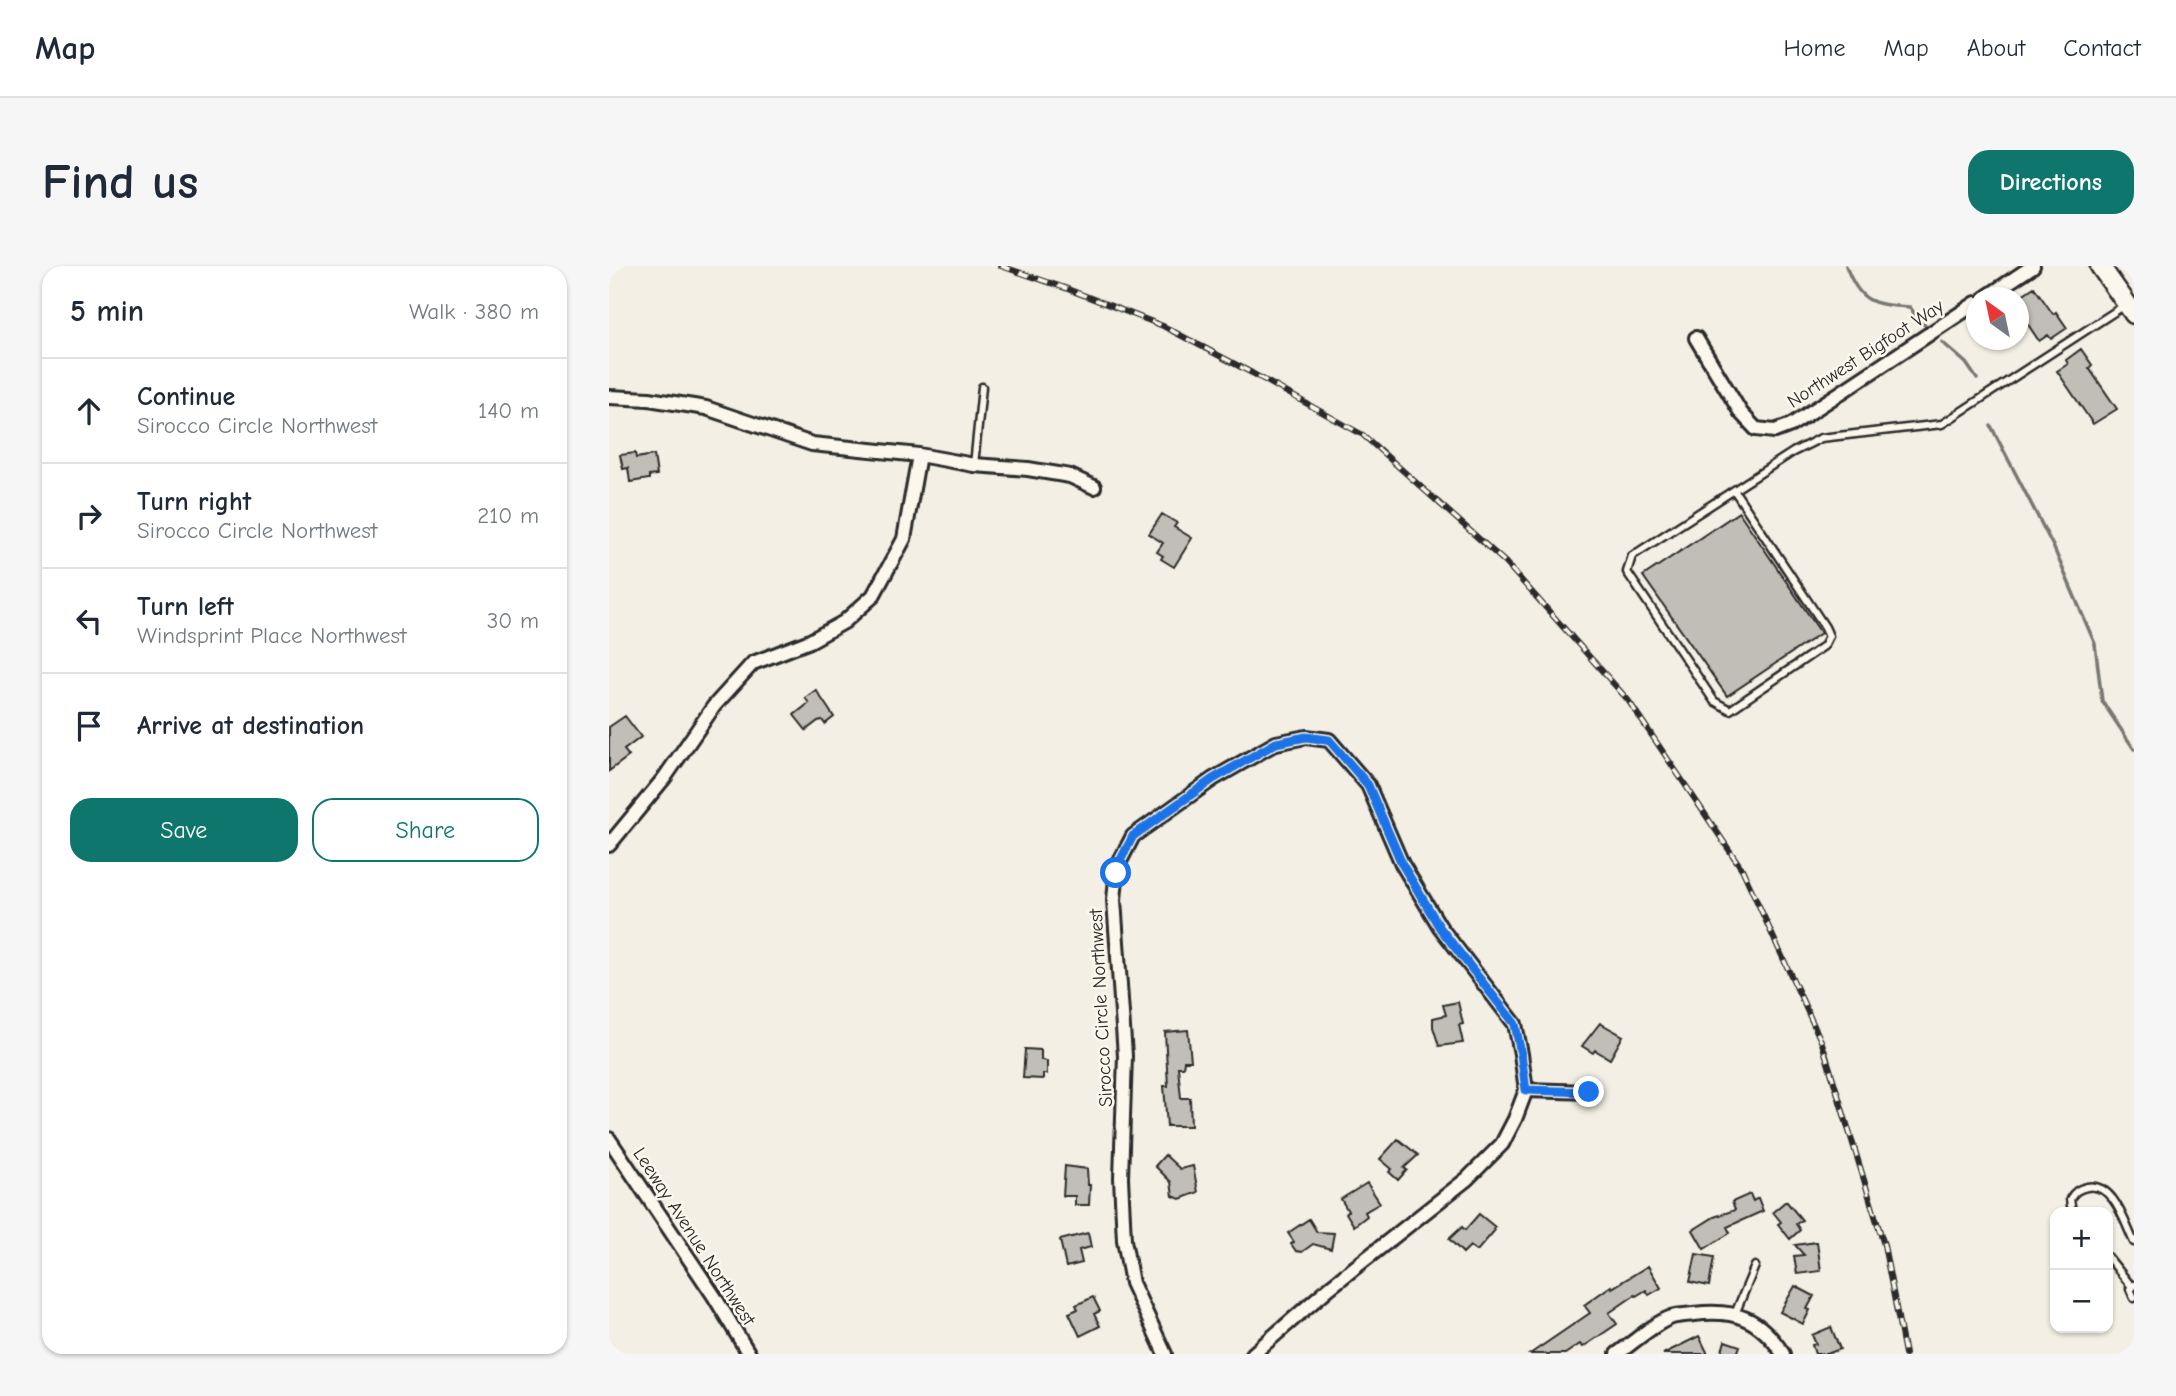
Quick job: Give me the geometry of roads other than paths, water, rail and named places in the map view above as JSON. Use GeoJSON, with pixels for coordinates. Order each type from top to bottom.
{"type":"FeatureCollection","features":[{"type":"Feature","properties":{"kind":"street"},"geometry":{"type":"LineString","coordinates":[[2002,287],[2033,266]]}},
{"type":"Feature","properties":{"kind":"street"},"geometry":{"type":"LineString","coordinates":[[2100,266],[2130,309]]}},
{"type":"Feature","properties":{"kind":"street","name":"Northwest Bigfoot Way"},"geometry":{"type":"LineString","coordinates":[[1696,338],[1741,413],[1756,429],[1775,432],[1791,425],[1966,310]]}},
{"type":"Feature","properties":{"kind":"street"},"geometry":{"type":"LineString","coordinates":[[609,397],[649,399],[706,408],[812,444],[919,455],[974,465],[1028,469],[1070,476],[1094,487]]}},
{"type":"Feature","properties":{"kind":"street"},"geometry":{"type":"LineString","coordinates":[[609,845],[665,777],[715,706],[753,663],[810,640],[844,622],[873,596],[904,539],[919,455]]}},
{"type":"Feature","properties":{"kind":"street","name":"Sirocco Circle Northwest"},"geometry":{"type":"LineString","coordinates":[[1165,1354],[1132,1283],[1124,1240],[1121,1178],[1125,1056],[1114,900],[1117,867],[1133,836],[1213,779],[1276,743],[1306,737],[1329,740],[1368,785],[1402,864],[1440,928],[1515,1024],[1526,1090],[1515,1119],[1501,1144],[1467,1180],[1329,1288],[1253,1354]]}},
{"type":"Feature","properties":{"kind":"street"},"geometry":{"type":"LineString","coordinates":[[1526,1090],[1589,1092]]}},
{"type":"Feature","properties":{"kind":"street","name":"Leeway Avenue Northwest"},"geometry":{"type":"LineString","coordinates":[[609,1139],[714,1296],[749,1354]]}},
{"type":"Feature","properties":{"kind":"street"},"geometry":{"type":"LineString","coordinates":[[1617,1354],[1672,1317],[1713,1312],[1735,1314],[1747,1319],[1764,1331],[1783,1354]]}},
{"type":"Feature","properties":{"kind":"lane"},"geometry":{"type":"LineString","coordinates":[[1734,490],[1829,636],[1823,646],[1730,709],[1714,701],[1627,572],[1632,556],[1734,490],[1793,452],[1821,438],[1942,424],[2130,309]]}},
{"type":"Feature","properties":{"kind":"lane"},"geometry":{"type":"LineString","coordinates":[[974,465],[982,387]]}},
{"type":"Feature","properties":{"kind":"lane"},"geometry":{"type":"LineString","coordinates":[[2071,1207],[2070,1199],[2074,1191],[2097,1187],[2113,1199],[2134,1242]]}},
{"type":"Feature","properties":{"kind":"lane"},"geometry":{"type":"LineString","coordinates":[[2113,1262],[2133,1286],[2130,1289],[2134,1298]]}},
{"type":"Feature","properties":{"kind":"lane"},"geometry":{"type":"LineString","coordinates":[[1735,1314],[1755,1266]]}},
{"type":"Feature","properties":{"kind":"waterway"},"geometry":{"type":"LineString","coordinates":[[1846,266],[1857,288],[1869,300],[1910,307],[1919,321],[1927,326]]}},
{"type":"Feature","properties":{"kind":"waterway"},"geometry":{"type":"LineString","coordinates":[[1942,342],[1966,363],[1977,379]]}},
{"type":"Feature","properties":{"kind":"waterway"},"geometry":{"type":"LineString","coordinates":[[1991,426],[2053,546],[2095,644],[2102,701],[2134,749]]}},
{"type":"Feature","properties":{"kind":"railway"},"geometry":{"type":"LineString","coordinates":[[1001,266],[1163,326],[1363,435],[1505,562],[1628,700],[1742,869],[1822,1043],[1884,1245],[1905,1354]]}}]}
